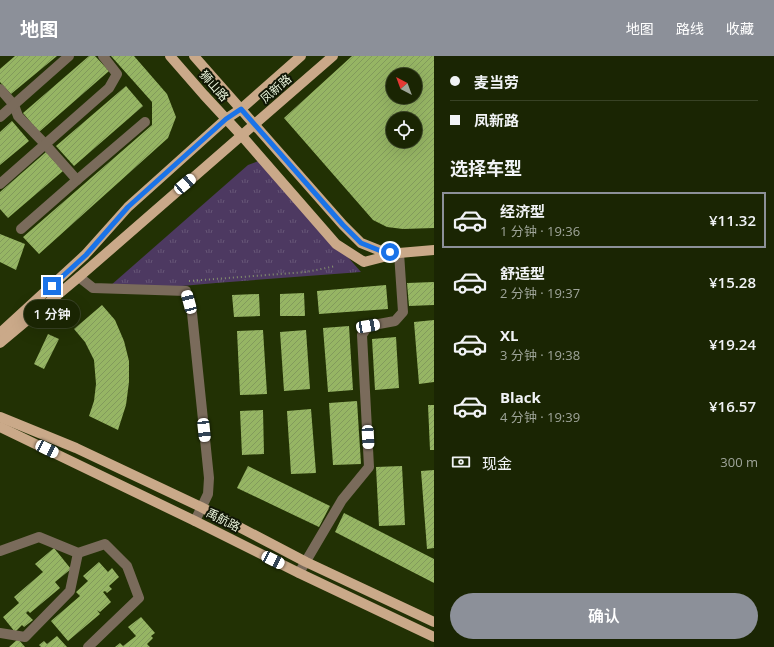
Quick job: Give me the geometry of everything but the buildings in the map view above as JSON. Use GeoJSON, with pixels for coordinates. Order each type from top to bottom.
{"type":"FeatureCollection","features":[{"type":"Feature","properties":{"kind":"main road","name":"狮山路"},"geometry":{"type":"LineString","coordinates":[[170,56],[336,244],[364,262],[399,253],[434,250]]}},
{"type":"Feature","properties":{"kind":"main road","name":"狮山路"},"geometry":{"type":"LineString","coordinates":[[194,56],[343,225],[361,243],[381,251],[399,253]]}},
{"type":"Feature","properties":{"kind":"main road","name":"凤新路"},"geometry":{"type":"LineString","coordinates":[[0,333],[86,255],[128,207],[226,119],[241,109],[301,56]]}},
{"type":"Feature","properties":{"kind":"main road","name":"凤新路"},"geometry":{"type":"LineString","coordinates":[[0,343],[79,277],[333,56]]}},
{"type":"Feature","properties":{"kind":"main road","name":"禹航路"},"geometry":{"type":"LineString","coordinates":[[0,417],[76,448],[201,507],[306,562],[434,622]]}},
{"type":"Feature","properties":{"kind":"main road","name":"禹航路"},"geometry":{"type":"LineString","coordinates":[[0,427],[195,520],[299,573],[434,636]]}},
{"type":"Feature","properties":{"kind":"street"},"geometry":{"type":"LineString","coordinates":[[0,117],[69,56]]}},
{"type":"Feature","properties":{"kind":"street"},"geometry":{"type":"LineString","coordinates":[[0,184],[109,88],[117,74],[103,56]]}},
{"type":"Feature","properties":{"kind":"street"},"geometry":{"type":"LineString","coordinates":[[0,89],[14,105],[18,116],[78,180]]}},
{"type":"Feature","properties":{"kind":"street"},"geometry":{"type":"LineString","coordinates":[[21,229],[145,122]]}},
{"type":"Feature","properties":{"kind":"street"},"geometry":{"type":"LineString","coordinates":[[299,573],[342,500],[369,467],[362,335],[368,326],[394,322],[403,312],[399,253]]}},
{"type":"Feature","properties":{"kind":"street"},"geometry":{"type":"LineString","coordinates":[[79,277],[93,288],[186,291],[192,313],[209,478],[208,494],[195,520]]}},
{"type":"Feature","properties":{"kind":"street"},"geometry":{"type":"LineString","coordinates":[[0,551],[39,537],[78,553],[105,544],[127,566],[139,598],[88,647]]}},
{"type":"Feature","properties":{"kind":"street"},"geometry":{"type":"LineString","coordinates":[[0,633],[25,637],[70,590],[78,553]]}},
{"type":"Feature","properties":{"kind":"path"},"geometry":{"type":"LineString","coordinates":[[208,280],[306,272],[336,266]]}},
{"type":"Feature","properties":{"kind":"green space"},"geometry":{"type":"Polygon","coordinates":[[[261,160],[361,272],[102,293],[248,165],[261,160]]]}},
{"type":"Feature","properties":{"kind":"route"},"geometry":{"type":"LineString","coordinates":[[52,286],[86,255],[128,207],[226,119],[241,109],[343,225],[361,243],[381,251],[390,252]]}}]}
